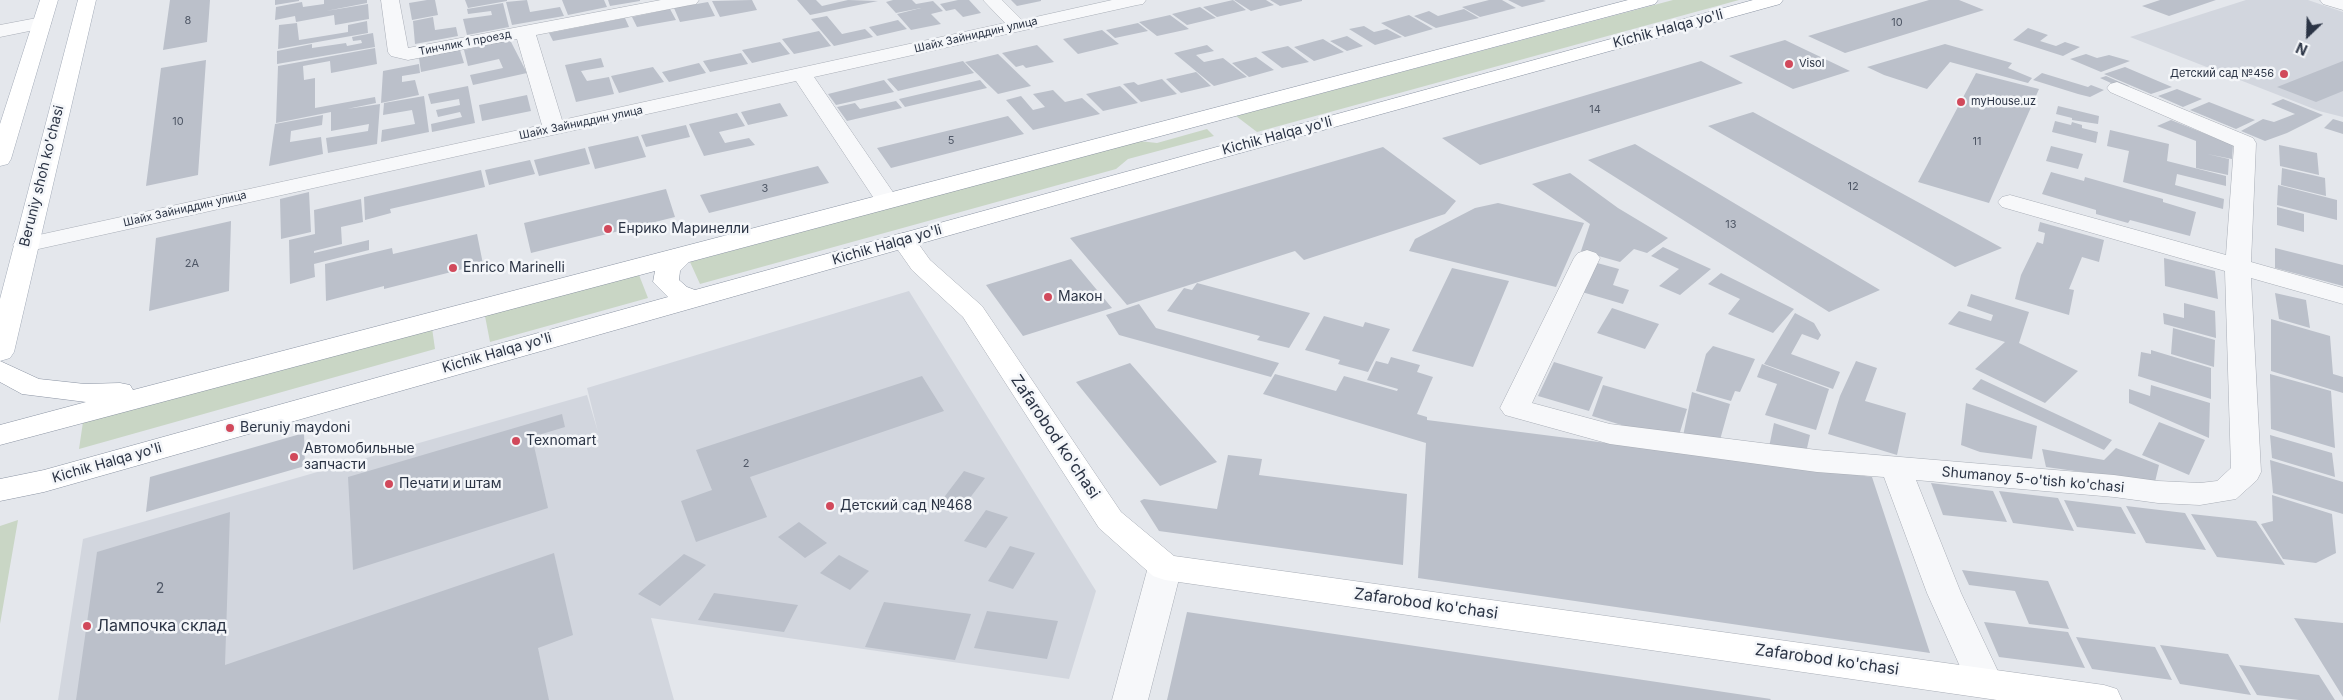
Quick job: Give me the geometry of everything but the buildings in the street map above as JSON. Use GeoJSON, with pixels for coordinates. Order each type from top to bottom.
{"type":"FeatureCollection","features":[{"type":"Feature","properties":{"kind":"main road"},"geometry":{"type":"LineString","coordinates":[[0,159],[6,120],[49,0]]}},
{"type":"Feature","properties":{"kind":"main road","name":"Beruniy shoh ko'chasi"},"geometry":{"type":"LineString","coordinates":[[0,352],[87,0]]}},
{"type":"Feature","properties":{"kind":"main road","name":"Kichik Halqa yo'li"},"geometry":{"type":"LineString","coordinates":[[0,490],[44,481],[903,240],[1774,0]]}},
{"type":"Feature","properties":{"kind":"main road"},"geometry":{"type":"LineString","coordinates":[[0,435],[1642,1]]}},
{"type":"Feature","properties":{"kind":"main road"},"geometry":{"type":"LineString","coordinates":[[1207,116],[1228,128],[1236,137],[1238,147]]}},
{"type":"Feature","properties":{"kind":"main road","name":"Zafarobod ko'chasi"},"geometry":{"type":"LineString","coordinates":[[903,240],[921,265],[972,312],[1110,520],[1165,567],[2104,700]]}},
{"type":"Feature","properties":{"kind":"main road"},"geometry":{"type":"LineString","coordinates":[[680,255],[668,269],[666,282],[678,293],[696,298]]}},
{"type":"Feature","properties":{"kind":"main road"},"geometry":{"type":"LineString","coordinates":[[0,370],[32,386],[52,390],[85,393],[167,391]]}},
{"type":"Feature","properties":{"kind":"street","name":"Тинчлик 1 проезд"},"geometry":{"type":"LineString","coordinates":[[390,0],[398,52],[401,54],[690,0]]}},
{"type":"Feature","properties":{"kind":"street"},"geometry":{"type":"LineString","coordinates":[[992,0],[1018,26]]}},
{"type":"Feature","properties":{"kind":"street","name":"Шайх Зайниддин улица"},"geometry":{"type":"LineString","coordinates":[[25,245],[1137,0]]}},
{"type":"Feature","properties":{"kind":"street"},"geometry":{"type":"LineString","coordinates":[[2329,0],[2343,5]]}},
{"type":"Feature","properties":{"kind":"street"},"geometry":{"type":"LineString","coordinates":[[0,31],[42,23]]}},
{"type":"Feature","properties":{"kind":"street","name":"Тинчлик 1 проезд"},"geometry":{"type":"LineString","coordinates":[[525,32],[554,129]]}},
{"type":"Feature","properties":{"kind":"street"},"geometry":{"type":"LineString","coordinates":[[802,75],[887,201]]}},
{"type":"Feature","properties":{"kind":"street","name":"Shumanoy 5-o'tish ko'chasi"},"geometry":{"type":"LineString","coordinates":[[1587,258],[1515,408],[1610,434],[1818,461],[2114,486],[2158,492],[2200,494],[2225,490],[2246,472],[2238,267],[2245,143],[2117,88]]}},
{"type":"Feature","properties":{"kind":"street"},"geometry":{"type":"LineString","coordinates":[[2010,202],[2343,296]]}},
{"type":"Feature","properties":{"kind":"street"},"geometry":{"type":"LineString","coordinates":[[1895,467],[1944,593],[1985,682]]}},
{"type":"Feature","properties":{"kind":"street"},"geometry":{"type":"LineString","coordinates":[[1130,700],[1165,567]]}},
{"type":"Feature","properties":{"kind":"shaded area","name":"Детский сад №456"},"geometry":{"type":"Polygon","coordinates":[[[2246,0],[2308,0],[2343,12],[2343,117],[2319,111],[2130,37],[2246,0]]]}},
{"type":"Feature","properties":{"kind":"shaded area"},"geometry":{"type":"Polygon","coordinates":[[[909,291],[1096,591],[1069,679],[651,618],[674,700],[58,700],[83,539],[587,395],[598,432],[587,388],[909,291]]]}},
{"type":"Feature","properties":{"kind":"green space"},"geometry":{"type":"Polygon","coordinates":[[[1673,0],[1739,0],[1257,132],[1236,116],[1673,0]]]}},
{"type":"Feature","properties":{"kind":"green space"},"geometry":{"type":"Polygon","coordinates":[[[1207,129],[1214,136],[1128,159],[1116,169],[700,284],[690,262],[1139,141],[1157,143],[1207,129]]]}},
{"type":"Feature","properties":{"kind":"green space"},"geometry":{"type":"Polygon","coordinates":[[[639,275],[648,298],[490,342],[485,316],[639,275]]]}},
{"type":"Feature","properties":{"kind":"green space"},"geometry":{"type":"Polygon","coordinates":[[[432,328],[435,349],[79,449],[83,422],[432,328]]]}},
{"type":"Feature","properties":{"kind":"green space"},"geometry":{"type":"Polygon","coordinates":[[[18,520],[0,624],[0,526],[18,520]]]}},
{"type":"Feature","properties":{"kind":"place","name":"Visol"},"geometry":{"type":"Point","coordinates":[1789,64]}},
{"type":"Feature","properties":{"kind":"place","name":"Детский сад №456"},"geometry":{"type":"Point","coordinates":[2284,74]}},
{"type":"Feature","properties":{"kind":"place","name":"myHouse.uz"},"geometry":{"type":"Point","coordinates":[1961,102]}},
{"type":"Feature","properties":{"kind":"place","name":"Енрико Маринелли"},"geometry":{"type":"Point","coordinates":[608,229]}},
{"type":"Feature","properties":{"kind":"place","name":"Enrico Marinelli"},"geometry":{"type":"Point","coordinates":[453,268]}},
{"type":"Feature","properties":{"kind":"place","name":"Макон"},"geometry":{"type":"Point","coordinates":[1048,297]}},
{"type":"Feature","properties":{"kind":"place","name":"Beruniy maydoni"},"geometry":{"type":"Point","coordinates":[230,428]}},
{"type":"Feature","properties":{"kind":"place","name":"Texnomart"},"geometry":{"type":"Point","coordinates":[516,441]}},
{"type":"Feature","properties":{"kind":"place","name":"Автомобильные запчасти"},"geometry":{"type":"Point","coordinates":[294,457]}},
{"type":"Feature","properties":{"kind":"place","name":"Печати и штам"},"geometry":{"type":"Point","coordinates":[389,484]}},
{"type":"Feature","properties":{"kind":"place","name":"Детский сад №468"},"geometry":{"type":"Point","coordinates":[830,506]}},
{"type":"Feature","properties":{"kind":"place","name":"Лампочка склад"},"geometry":{"type":"Point","coordinates":[87,626]}}]}
